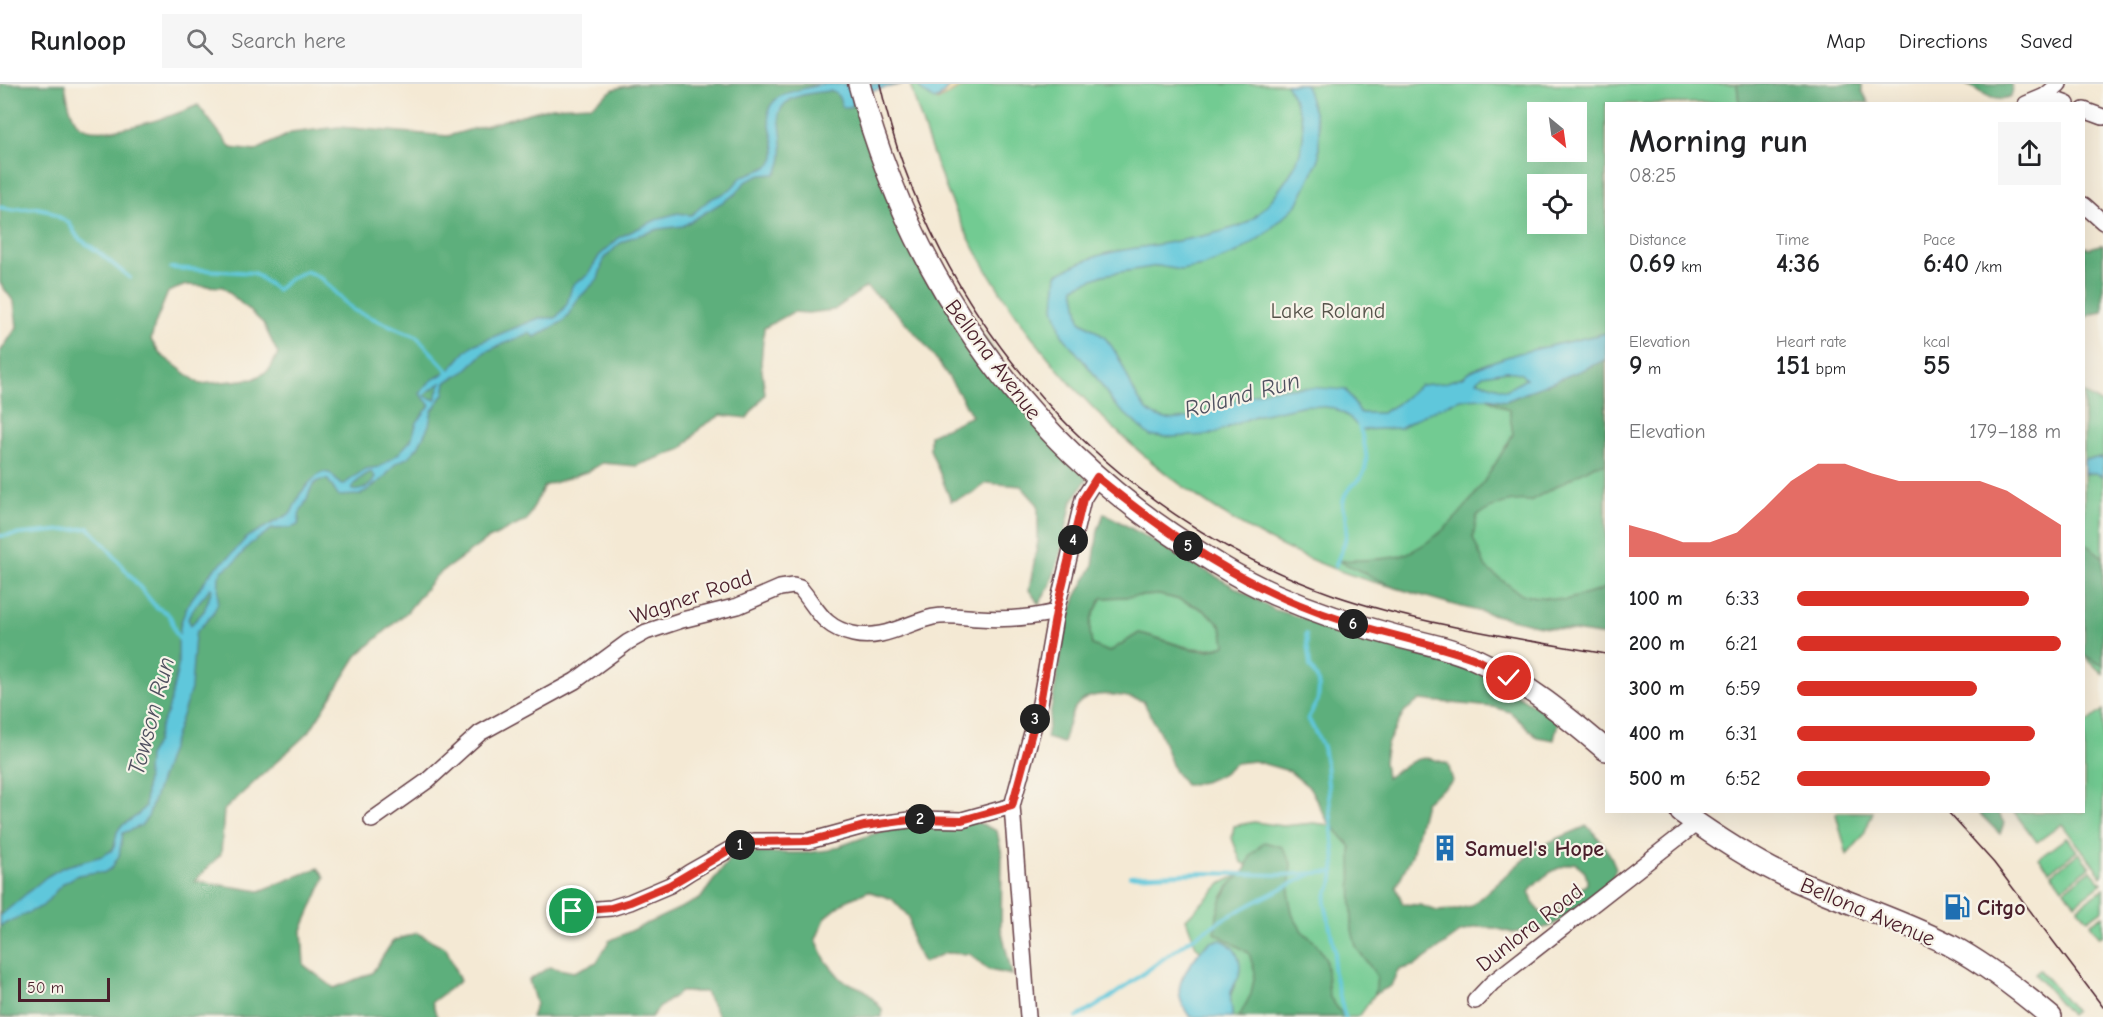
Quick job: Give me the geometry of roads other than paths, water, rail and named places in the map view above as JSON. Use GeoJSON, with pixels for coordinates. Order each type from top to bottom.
{"type":"FeatureCollection","features":[{"type":"Feature","properties":{"kind":"main road","name":"Bellona Avenue"},"geometry":{"type":"LineString","coordinates":[[859,84],[879,150],[905,215],[931,269],[955,310],[1015,394],[1097,477],[1144,515],[1196,551],[1272,594],[1337,619],[1474,659],[1509,678],[1555,708],[1605,749]]}},
{"type":"Feature","properties":{"kind":"main road","name":"Bellona Avenue"},"geometry":{"type":"LineString","coordinates":[[1689,817],[1779,873],[1952,946],[2007,981],[2050,1017]]}},
{"type":"Feature","properties":{"kind":"street"},"geometry":{"type":"LineString","coordinates":[[2031,102],[2046,96],[2059,84]]}},
{"type":"Feature","properties":{"kind":"street"},"geometry":{"type":"LineString","coordinates":[[2046,96],[2062,102]]}},
{"type":"Feature","properties":{"kind":"street"},"geometry":{"type":"LineString","coordinates":[[2085,110],[2103,117]]}},
{"type":"Feature","properties":{"kind":"street"},"geometry":{"type":"LineString","coordinates":[[2085,206],[2103,222]]}},
{"type":"Feature","properties":{"kind":"street"},"geometry":{"type":"LineString","coordinates":[[1028,1017],[1012,806],[1040,703],[1056,612],[1083,499],[1097,477]]}},
{"type":"Feature","properties":{"kind":"street","name":"Wagner Road"},"geometry":{"type":"LineString","coordinates":[[372,819],[427,781],[480,733],[575,681],[628,642],[646,632],[738,606],[780,588],[793,586],[801,588],[825,621],[854,634],[872,635],[933,617],[958,615],[1006,619],[1056,612]]}},
{"type":"Feature","properties":{"kind":"street"},"geometry":{"type":"LineString","coordinates":[[572,911],[611,908],[630,902],[670,885],[734,847],[754,842],[809,841],[864,826],[917,819],[962,820],[1012,806]]}},
{"type":"Feature","properties":{"kind":"street","name":"Dunlora Road"},"geometry":{"type":"LineString","coordinates":[[1475,1001],[1492,983],[1689,817]]}},
{"type":"Feature","properties":{"kind":"water","name":"Towson Run"},"geometry":{"type":"Polygon","coordinates":[[[819,84],[846,84],[848,87],[864,84],[903,84],[852,95],[853,104],[849,108],[843,108],[837,95],[830,91],[801,96],[788,102],[779,113],[782,153],[779,168],[775,174],[761,175],[745,182],[736,194],[683,226],[659,229],[619,244],[604,259],[598,279],[578,299],[562,322],[535,337],[529,333],[485,352],[464,372],[446,382],[444,394],[432,411],[429,425],[418,447],[407,458],[396,463],[383,479],[360,495],[338,496],[328,480],[320,480],[311,489],[300,512],[298,525],[291,528],[272,529],[249,545],[219,576],[218,602],[213,614],[195,636],[191,689],[148,817],[141,826],[123,833],[119,856],[111,869],[103,873],[78,875],[62,884],[43,906],[0,926],[0,916],[46,877],[63,867],[102,856],[111,851],[121,826],[138,815],[145,806],[148,756],[156,743],[160,727],[168,711],[178,667],[178,638],[181,622],[188,604],[212,571],[247,537],[291,513],[300,494],[322,472],[330,473],[343,485],[365,469],[379,467],[398,454],[411,440],[417,422],[430,405],[420,394],[428,383],[448,370],[473,345],[539,318],[556,318],[567,304],[572,286],[588,275],[599,256],[620,237],[660,218],[678,213],[691,215],[710,199],[731,189],[742,177],[771,164],[774,160],[775,149],[769,119],[770,107],[779,97],[819,84]],[[441,383],[426,393],[425,396],[435,400],[441,383]],[[372,472],[363,477],[352,490],[369,486],[375,477],[372,472]],[[210,588],[188,619],[191,625],[204,611],[212,589],[210,588]]]}},
{"type":"Feature","properties":{"kind":"water"},"geometry":{"type":"Polygon","coordinates":[[[917,84],[951,84],[939,98],[934,100],[917,84]]]}},
{"type":"Feature","properties":{"kind":"water"},"geometry":{"type":"Polygon","coordinates":[[[1286,84],[1305,84],[1319,128],[1319,159],[1297,205],[1264,235],[1237,253],[1203,266],[1181,270],[1158,266],[1103,275],[1074,287],[1080,321],[1106,339],[1118,356],[1135,393],[1147,410],[1159,418],[1191,417],[1260,392],[1300,387],[1346,390],[1360,413],[1382,413],[1420,385],[1444,383],[1462,377],[1488,363],[1519,353],[1605,333],[1605,360],[1506,401],[1487,398],[1461,399],[1423,415],[1400,428],[1361,430],[1349,417],[1334,408],[1306,405],[1255,416],[1210,435],[1150,436],[1113,403],[1094,374],[1062,335],[1054,307],[1057,274],[1084,261],[1106,254],[1198,237],[1248,222],[1266,206],[1297,162],[1303,139],[1298,107],[1286,84]],[[1507,371],[1483,375],[1477,381],[1506,390],[1526,379],[1520,373],[1507,371]]]}},
{"type":"Feature","properties":{"kind":"water"},"geometry":{"type":"Polygon","coordinates":[[[2085,459],[2103,459],[2103,476],[2095,473],[2085,474],[2085,459]]]}},
{"type":"Feature","properties":{"kind":"water"},"geometry":{"type":"Polygon","coordinates":[[[1221,940],[1234,949],[1240,964],[1231,996],[1232,1017],[1190,1017],[1180,998],[1181,980],[1202,949],[1211,942],[1221,940]]]}},
{"type":"Feature","properties":{"kind":"waterway"},"geometry":{"type":"LineString","coordinates":[[0,207],[9,210],[37,208],[47,210],[69,223],[78,238],[130,278]]}},
{"type":"Feature","properties":{"kind":"waterway"},"geometry":{"type":"LineString","coordinates":[[171,268],[254,273],[277,290],[288,280],[306,271],[321,278],[353,310],[417,337],[450,373]]}},
{"type":"Feature","properties":{"kind":"waterway"},"geometry":{"type":"LineString","coordinates":[[1335,566],[1346,536],[1344,499],[1347,491],[1361,477],[1366,465],[1366,450],[1358,423]]}},
{"type":"Feature","properties":{"kind":"waterway"},"geometry":{"type":"LineString","coordinates":[[0,536],[89,528],[156,607],[168,614],[181,641]]}},
{"type":"Feature","properties":{"kind":"waterway"},"geometry":{"type":"LineString","coordinates":[[1306,634],[1310,666],[1317,678],[1319,688],[1318,700],[1308,718],[1323,747],[1335,862],[1332,885],[1325,903],[1335,952],[1333,969],[1345,1017]]}},
{"type":"Feature","properties":{"kind":"waterway"},"geometry":{"type":"LineString","coordinates":[[1130,876],[1203,873],[1282,875],[1334,872]]}},
{"type":"Feature","properties":{"kind":"waterway"},"geometry":{"type":"LineString","coordinates":[[1077,1017],[1106,1000],[1217,923],[1312,874]]}},
{"type":"Feature","properties":{"kind":"tram line"},"geometry":{"type":"LineString","coordinates":[[880,84],[905,170],[941,251],[987,327],[1042,397],[1105,460],[1175,515],[1252,560],[1334,595],[1435,623],[1605,654]]}},
{"type":"Feature","properties":{"kind":"tram line"},"geometry":{"type":"LineString","coordinates":[[1949,813],[1994,863],[2103,1007]]}},
{"type":"Feature","properties":{"kind":"place","name":"Samuel's Hope"},"geometry":{"type":"Point","coordinates":[1445,848]}},
{"type":"Feature","properties":{"kind":"place","name":"Citgo"},"geometry":{"type":"Point","coordinates":[1957,907]}},
{"type":"Feature","properties":{"kind":"park label","name":"Lake Roland"},"geometry":{"type":"Point","coordinates":[1328,310]}},
{"type":"Feature","properties":{"kind":"water label","name":"Roland Run"},"geometry":{"type":"Point","coordinates":[1242,395]}}]}
